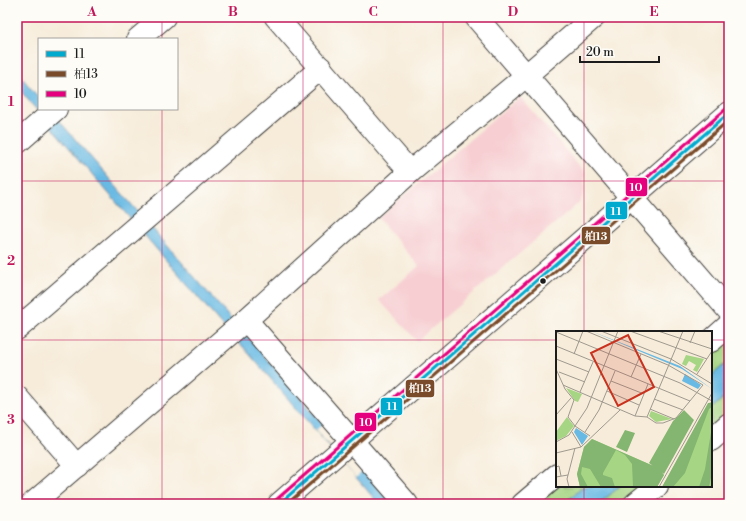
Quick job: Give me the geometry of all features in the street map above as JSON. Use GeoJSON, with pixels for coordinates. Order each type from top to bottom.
{"type":"FeatureCollection","features":[{"type":"Feature","properties":{"kind":"street"},"geometry":{"type":"LineString","coordinates":[[139,38],[164,17]]}},
{"type":"Feature","properties":{"kind":"street"},"geometry":{"type":"LineString","coordinates":[[276,17],[410,172]]}},
{"type":"Feature","properties":{"kind":"street"},"geometry":{"type":"LineString","coordinates":[[476,17],[729,310]]}},
{"type":"Feature","properties":{"kind":"street"},"geometry":{"type":"LineString","coordinates":[[32,504],[246,320],[410,172],[594,17]]}},
{"type":"Feature","properties":{"kind":"street"},"geometry":{"type":"LineString","coordinates":[[17,329],[321,68]]}},
{"type":"Feature","properties":{"kind":"street"},"geometry":{"type":"LineString","coordinates":[[17,143],[55,110]]}},
{"type":"Feature","properties":{"kind":"street"},"geometry":{"type":"LineString","coordinates":[[279,504],[729,113]]}},
{"type":"Feature","properties":{"kind":"street"},"geometry":{"type":"LineString","coordinates":[[246,320],[407,504]]}},
{"type":"Feature","properties":{"kind":"street"},"geometry":{"type":"LineString","coordinates":[[712,340],[729,325]]}},
{"type":"Feature","properties":{"kind":"street"},"geometry":{"type":"LineString","coordinates":[[17,397],[77,466]]}},
{"type":"Feature","properties":{"kind":"street"},"geometry":{"type":"LineString","coordinates":[[712,439],[729,424]]}},
{"type":"Feature","properties":{"kind":"street"},"geometry":{"type":"LineString","coordinates":[[523,504],[556,476]]}},
{"type":"Feature","properties":{"kind":"street"},"geometry":{"type":"LineString","coordinates":[[635,504],[655,487]]}},
{"type":"Feature","properties":{"kind":"shaded area"},"geometry":{"type":"Polygon","coordinates":[[[520,97],[585,173],[584,192],[580,202],[417,341],[379,300],[419,266],[378,218],[520,97]]]}},
{"type":"Feature","properties":{"kind":"green space"},"geometry":{"type":"Polygon","coordinates":[[[729,339],[729,361],[712,375],[712,350],[729,339]]]}},
{"type":"Feature","properties":{"kind":"green space"},"geometry":{"type":"Polygon","coordinates":[[[729,393],[729,412],[712,426],[712,408],[729,393]]]}},
{"type":"Feature","properties":{"kind":"green space"},"geometry":{"type":"Polygon","coordinates":[[[556,487],[583,487],[564,504],[536,504],[556,487]]]}},
{"type":"Feature","properties":{"kind":"green space"},"geometry":{"type":"Polygon","coordinates":[[[619,487],[640,487],[620,504],[599,504],[619,487]]]}},
{"type":"Feature","properties":{"kind":"water"},"geometry":{"type":"Polygon","coordinates":[[[17,72],[38,97],[38,110],[50,110],[392,504],[379,504],[238,341],[221,324],[17,87],[17,72]]]}},
{"type":"Feature","properties":{"kind":"water"},"geometry":{"type":"Polygon","coordinates":[[[729,361],[729,393],[712,408],[712,375],[729,361]]]}},
{"type":"Feature","properties":{"kind":"water"},"geometry":{"type":"Polygon","coordinates":[[[583,487],[619,487],[599,504],[564,504],[583,487]]]}},
{"type":"Feature","properties":{"kind":"pier"},"geometry":{"type":"Polygon","coordinates":[[[323,424],[363,471],[356,478],[316,430],[323,424]]]}},
{"type":"Feature","properties":{"kind":"transit line","name":"10"},"geometry":{"type":"LineString","coordinates":[[276,500],[726,109]]}},
{"type":"Feature","properties":{"kind":"transit line","name":"11"},"geometry":{"type":"LineString","coordinates":[[279,504],[729,113]]}},
{"type":"Feature","properties":{"kind":"transit line","name":"柏13"},"geometry":{"type":"LineString","coordinates":[[287,504],[729,120]]}}]}
